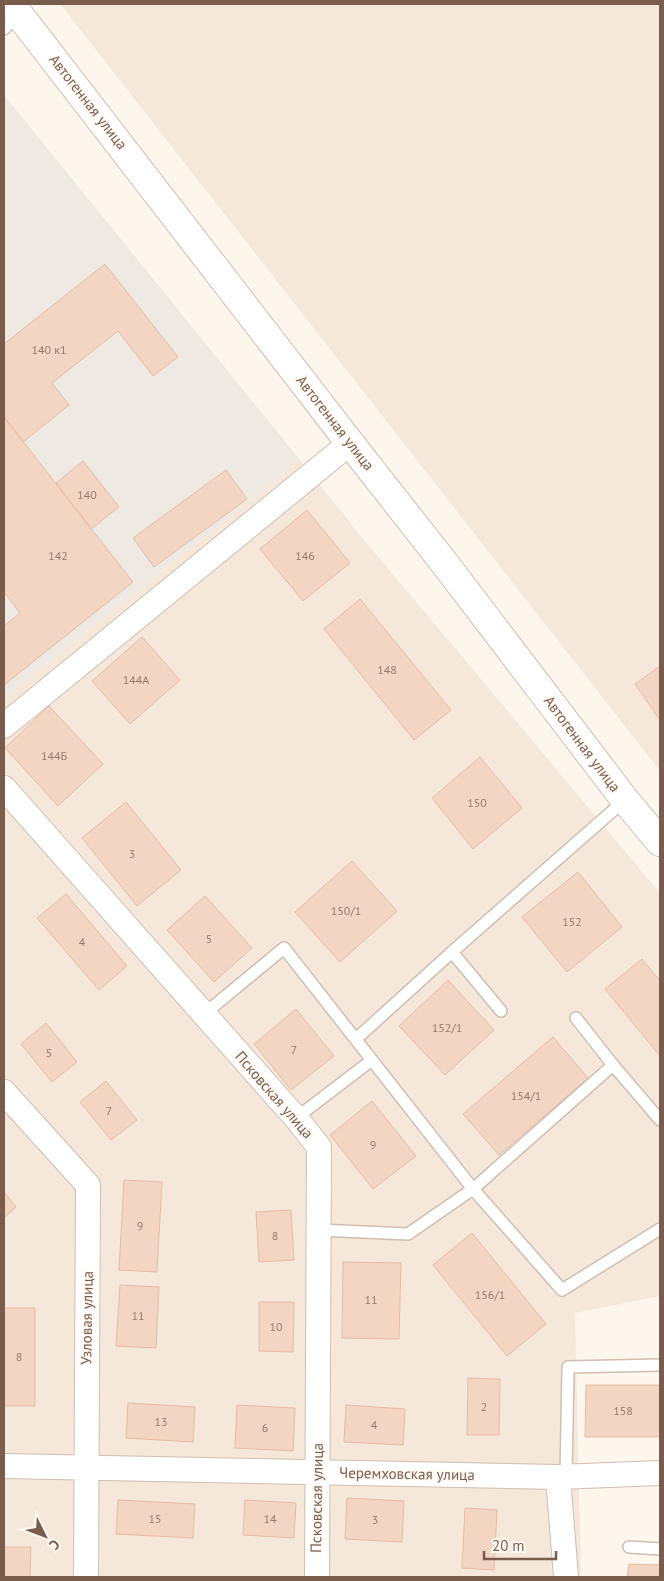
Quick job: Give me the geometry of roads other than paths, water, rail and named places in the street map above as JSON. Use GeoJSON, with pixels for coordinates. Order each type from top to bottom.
{"type":"FeatureCollection","features":[{"type":"Feature","properties":{"kind":"street","name":"Автогенная улица"},"geometry":{"type":"LineString","coordinates":[[16,13],[442,560],[625,800],[660,842]]}},
{"type":"Feature","properties":{"kind":"street"},"geometry":{"type":"LineString","coordinates":[[4,726],[350,443]]}},
{"type":"Feature","properties":{"kind":"street","name":"Псковская улица"},"geometry":{"type":"LineString","coordinates":[[4,788],[320,1147],[317,1577]]}},
{"type":"Feature","properties":{"kind":"street","name":"Узловая улица"},"geometry":{"type":"LineString","coordinates":[[4,1092],[88,1185],[86,1577]]}},
{"type":"Feature","properties":{"kind":"street","name":"Черемховская улица"},"geometry":{"type":"LineString","coordinates":[[4,1466],[562,1476],[660,1472]]}},
{"type":"Feature","properties":{"kind":"street"},"geometry":{"type":"LineString","coordinates":[[562,1476],[566,1577]]}},
{"type":"Feature","properties":{"kind":"lane"},"geometry":{"type":"LineString","coordinates":[[356,1039],[625,800]]}},
{"type":"Feature","properties":{"kind":"lane"},"geometry":{"type":"LineString","coordinates":[[204,1015],[284,948],[473,1189],[562,1290],[660,1230]]}},
{"type":"Feature","properties":{"kind":"lane"},"geometry":{"type":"LineString","coordinates":[[452,952],[501,1011]]}},
{"type":"Feature","properties":{"kind":"lane"},"geometry":{"type":"LineString","coordinates":[[576,1018],[660,1120]]}},
{"type":"Feature","properties":{"kind":"lane"},"geometry":{"type":"LineString","coordinates":[[296,1118],[372,1060]]}},
{"type":"Feature","properties":{"kind":"lane"},"geometry":{"type":"LineString","coordinates":[[319,1230],[408,1234],[473,1189],[613,1065]]}},
{"type":"Feature","properties":{"kind":"lane"},"geometry":{"type":"LineString","coordinates":[[562,1476],[568,1367],[660,1364]]}},
{"type":"Feature","properties":{"kind":"lane"},"geometry":{"type":"LineString","coordinates":[[629,1547],[660,1548]]}}]}
